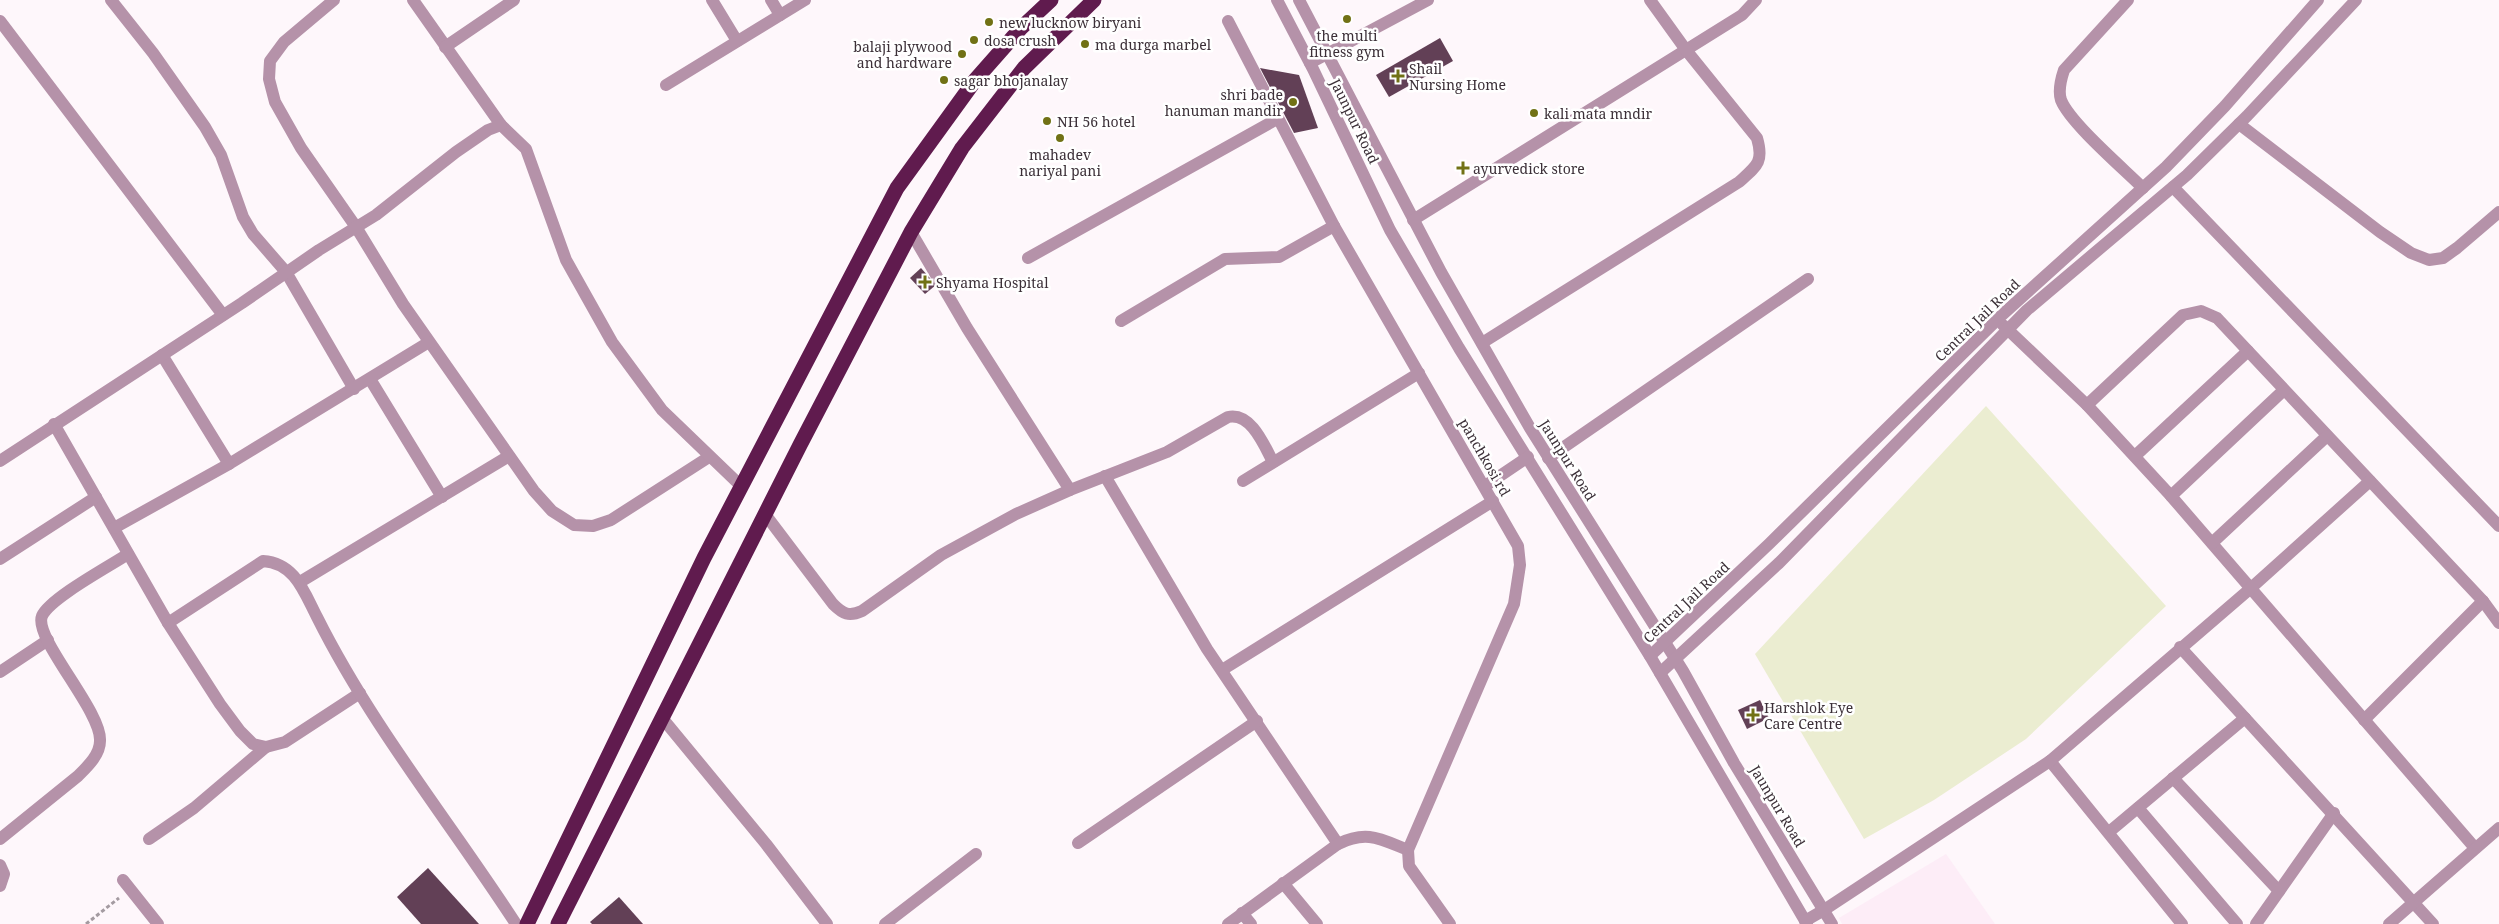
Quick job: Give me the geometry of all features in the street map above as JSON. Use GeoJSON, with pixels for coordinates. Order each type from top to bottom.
{"type":"FeatureCollection","features":[{"type":"Feature","properties":{"kind":"highway"},"geometry":{"type":"LineString","coordinates":[[527,924],[699,566],[897,188],[976,79],[1021,28],[1051,0]]}},
{"type":"Feature","properties":{"kind":"highway"},"geometry":{"type":"LineString","coordinates":[[558,924],[765,514],[911,232],[962,148],[1024,68],[1094,0]]}},
{"type":"Feature","properties":{"kind":"street"},"geometry":{"type":"LineString","coordinates":[[111,0],[153,53],[205,127],[221,155],[243,217],[253,234],[286,272],[354,389]]}},
{"type":"Feature","properties":{"kind":"street"},"geometry":{"type":"LineString","coordinates":[[334,0],[284,42],[270,61],[269,79],[275,102],[301,148],[356,228],[429,342],[534,491],[552,510],[574,525],[593,526],[612,520],[709,457]]}},
{"type":"Feature","properties":{"kind":"street"},"geometry":{"type":"LineString","coordinates":[[413,0],[501,125],[526,149],[566,260],[612,342],[662,410],[741,486]]}},
{"type":"Feature","properties":{"kind":"street"},"geometry":{"type":"LineString","coordinates":[[445,46],[514,0]]}},
{"type":"Feature","properties":{"kind":"street"},"geometry":{"type":"LineString","coordinates":[[712,0],[737,41]]}},
{"type":"Feature","properties":{"kind":"street"},"geometry":{"type":"LineString","coordinates":[[772,0],[780,15]]}},
{"type":"Feature","properties":{"kind":"street"},"geometry":{"type":"LineString","coordinates":[[666,85],[805,0]]}},
{"type":"Feature","properties":{"kind":"street","name":"Jaunpur Road"},"geometry":{"type":"LineString","coordinates":[[1277,0],[1310,63],[1390,230],[1459,348],[1650,656],[1806,922]]}},
{"type":"Feature","properties":{"kind":"street","name":"Jaunpur Road"},"geometry":{"type":"LineString","coordinates":[[1299,0],[1413,220],[1548,458],[1675,659],[1734,763],[1832,924]]}},
{"type":"Feature","properties":{"kind":"street"},"geometry":{"type":"LineString","coordinates":[[1310,63],[1328,56],[1428,0]]}},
{"type":"Feature","properties":{"kind":"street"},"geometry":{"type":"LineString","coordinates":[[1482,343],[1739,182],[1757,167],[1761,153],[1757,138],[1686,50],[1650,0]]}},
{"type":"Feature","properties":{"kind":"street"},"geometry":{"type":"LineString","coordinates":[[1413,220],[1742,15],[1756,0]]}},
{"type":"Feature","properties":{"kind":"street","name":"Central Jail Road"},"geometry":{"type":"LineString","coordinates":[[1650,656],[1998,320],[2143,188],[2225,106],[2318,0]]}},
{"type":"Feature","properties":{"kind":"street"},"geometry":{"type":"LineString","coordinates":[[1660,673],[1779,563],[1925,413],[2057,283],[2173,187],[2239,124],[2356,0]]}},
{"type":"Feature","properties":{"kind":"street"},"geometry":{"type":"LineString","coordinates":[[2125,1],[2064,70],[2060,83],[2061,99],[2071,116],[2143,188]]}},
{"type":"Feature","properties":{"kind":"street"},"geometry":{"type":"LineString","coordinates":[[0,21],[224,315]]}},
{"type":"Feature","properties":{"kind":"street","name":"panchkosi rd"},"geometry":{"type":"LineString","coordinates":[[1228,21],[1334,226],[1518,546],[1520,565],[1514,604],[1408,850]]}},
{"type":"Feature","properties":{"kind":"street"},"geometry":{"type":"LineString","coordinates":[[1028,258],[1277,119]]}},
{"type":"Feature","properties":{"kind":"street"},"geometry":{"type":"LineString","coordinates":[[2239,124],[2380,232],[2411,253],[2429,260],[2442,258],[2458,248],[2499,212]]}},
{"type":"Feature","properties":{"kind":"street"},"geometry":{"type":"LineString","coordinates":[[0,460],[356,228],[408,192],[473,139],[501,125]]}},
{"type":"Feature","properties":{"kind":"street"},"geometry":{"type":"LineString","coordinates":[[2173,187],[2499,526]]}},
{"type":"Feature","properties":{"kind":"street"},"geometry":{"type":"LineString","coordinates":[[1122,321],[1225,259],[1279,257],[1334,226]]}},
{"type":"Feature","properties":{"kind":"street"},"geometry":{"type":"LineString","coordinates":[[911,232],[977,344],[1070,490]]}},
{"type":"Feature","properties":{"kind":"street"},"geometry":{"type":"LineString","coordinates":[[1548,458],[1808,279]]}},
{"type":"Feature","properties":{"kind":"street"},"geometry":{"type":"LineString","coordinates":[[2088,405],[2183,315],[2201,311],[2217,318],[2483,602],[2499,623]]}},
{"type":"Feature","properties":{"kind":"street"},"geometry":{"type":"LineString","coordinates":[[1998,320],[2088,405],[2171,496],[2475,848]]}},
{"type":"Feature","properties":{"kind":"street"},"geometry":{"type":"LineString","coordinates":[[114,528],[229,464],[429,342]]}},
{"type":"Feature","properties":{"kind":"street"},"geometry":{"type":"LineString","coordinates":[[2134,456],[2248,351]]}},
{"type":"Feature","properties":{"kind":"street"},"geometry":{"type":"LineString","coordinates":[[162,355],[229,464]]}},
{"type":"Feature","properties":{"kind":"street"},"geometry":{"type":"LineString","coordinates":[[1243,481],[1419,373]]}},
{"type":"Feature","properties":{"kind":"street"},"geometry":{"type":"LineString","coordinates":[[370,379],[442,497]]}},
{"type":"Feature","properties":{"kind":"street"},"geometry":{"type":"LineString","coordinates":[[2171,496],[2284,390]]}},
{"type":"Feature","properties":{"kind":"street"},"geometry":{"type":"LineString","coordinates":[[1914,402],[1925,413]]}},
{"type":"Feature","properties":{"kind":"street"},"geometry":{"type":"LineString","coordinates":[[765,514],[833,604],[846,614],[852,615],[862,611],[941,555],[1016,514],[1070,490],[1167,452],[1228,417],[1236,415],[1244,418],[1273,462]]}},
{"type":"Feature","properties":{"kind":"street"},"geometry":{"type":"LineString","coordinates":[[54,424],[168,623],[240,731],[253,744],[266,747]]}},
{"type":"Feature","properties":{"kind":"street"},"geometry":{"type":"LineString","coordinates":[[2212,543],[2327,436]]}},
{"type":"Feature","properties":{"kind":"street"},"geometry":{"type":"LineString","coordinates":[[300,582],[509,456]]}},
{"type":"Feature","properties":{"kind":"street"},"geometry":{"type":"LineString","coordinates":[[1485,486],[1528,457]]}},
{"type":"Feature","properties":{"kind":"street"},"geometry":{"type":"LineString","coordinates":[[1105,476],[1178,602],[1338,844]]}},
{"type":"Feature","properties":{"kind":"street"},"geometry":{"type":"LineString","coordinates":[[1806,922],[2050,761],[2180,647],[2251,588],[2370,481]]}},
{"type":"Feature","properties":{"kind":"street"},"geometry":{"type":"LineString","coordinates":[[0,559],[96,497]]}},
{"type":"Feature","properties":{"kind":"street"},"geometry":{"type":"LineString","coordinates":[[1222,670],[1493,501]]}},
{"type":"Feature","properties":{"kind":"street"},"geometry":{"type":"LineString","coordinates":[[0,838],[83,770],[96,754],[100,742],[99,732],[91,714],[48,640],[41,626],[41,618],[46,609],[128,554]]}},
{"type":"Feature","properties":{"kind":"street"},"geometry":{"type":"LineString","coordinates":[[168,623],[263,561],[275,562],[289,570],[300,582],[328,640],[360,693],[408,767],[479,866],[516,924]]}},
{"type":"Feature","properties":{"kind":"street"},"geometry":{"type":"LineString","coordinates":[[2364,720],[2483,602]]}},
{"type":"Feature","properties":{"kind":"street"},"geometry":{"type":"LineString","coordinates":[[0,672],[48,640]]}},
{"type":"Feature","properties":{"kind":"street"},"geometry":{"type":"LineString","coordinates":[[2180,647],[2433,924]]}},
{"type":"Feature","properties":{"kind":"street"},"geometry":{"type":"LineString","coordinates":[[149,839],[194,808],[266,747],[285,742],[360,693]]}},
{"type":"Feature","properties":{"kind":"street"},"geometry":{"type":"LineString","coordinates":[[2109,832],[2245,718]]}},
{"type":"Feature","properties":{"kind":"street"},"geometry":{"type":"LineString","coordinates":[[663,719],[766,844],[827,924]]}},
{"type":"Feature","properties":{"kind":"street"},"geometry":{"type":"LineString","coordinates":[[1078,843],[1257,721]]}},
{"type":"Feature","properties":{"kind":"street"},"geometry":{"type":"LineString","coordinates":[[2050,761],[2182,924]]}},
{"type":"Feature","properties":{"kind":"street"},"geometry":{"type":"LineString","coordinates":[[2174,778],[2279,891]]}},
{"type":"Feature","properties":{"kind":"street"},"geometry":{"type":"LineString","coordinates":[[2138,808],[2237,924]]}},
{"type":"Feature","properties":{"kind":"street"},"geometry":{"type":"LineString","coordinates":[[2256,924],[2334,814]]}},
{"type":"Feature","properties":{"kind":"street"},"geometry":{"type":"LineString","coordinates":[[2389,924],[2499,828]]}},
{"type":"Feature","properties":{"kind":"street"},"geometry":{"type":"LineString","coordinates":[[1228,924],[1338,844],[1354,836],[1369,836],[1408,850],[1409,866],[1450,924]]}},
{"type":"Feature","properties":{"kind":"street"},"geometry":{"type":"LineString","coordinates":[[885,924],[976,854]]}},
{"type":"Feature","properties":{"kind":"street"},"geometry":{"type":"LineString","coordinates":[[0,864],[4,874],[0,886]]}},
{"type":"Feature","properties":{"kind":"street"},"geometry":{"type":"LineString","coordinates":[[1283,883],[1317,924]]}},
{"type":"Feature","properties":{"kind":"street"},"geometry":{"type":"LineString","coordinates":[[126,884],[158,924]]}},
{"type":"Feature","properties":{"kind":"street"},"geometry":{"type":"LineString","coordinates":[[1242,913],[1250,924]]}},
{"type":"Feature","properties":{"kind":"path"},"geometry":{"type":"LineString","coordinates":[[86,924],[126,884]]}},
{"type":"Feature","properties":{"kind":"shaded area"},"geometry":{"type":"Polygon","coordinates":[[[1946,854],[1995,924],[1842,924],[1839,918],[1946,854]]]}},
{"type":"Feature","properties":{"kind":"green space"},"geometry":{"type":"Polygon","coordinates":[[[1986,406],[2166,606],[2026,739],[1934,800],[1864,839],[1755,654],[1986,406]]]}},
{"type":"Feature","properties":{"kind":"building"},"geometry":{"type":"Polygon","coordinates":[[[1440,38],[1453,61],[1389,97],[1376,75],[1440,38]]]}},
{"type":"Feature","properties":{"kind":"building","name":"shri bade hanuman mandir"},"geometry":{"type":"Polygon","coordinates":[[[1260,68],[1299,75],[1318,128],[1294,133],[1260,68]]]}},
{"type":"Feature","properties":{"kind":"building"},"geometry":{"type":"Polygon","coordinates":[[[921,268],[936,285],[925,294],[910,278],[921,268]]]}},
{"type":"Feature","properties":{"kind":"building"},"geometry":{"type":"Polygon","coordinates":[[[1760,700],[1769,718],[1747,729],[1738,710],[1760,700]]]}},
{"type":"Feature","properties":{"kind":"building"},"geometry":{"type":"Polygon","coordinates":[[[428,868],[479,924],[421,924],[397,897],[428,868]]]}},
{"type":"Feature","properties":{"kind":"building"},"geometry":{"type":"Polygon","coordinates":[[[619,897],[643,924],[592,924],[590,922],[619,897]]]}},
{"type":"Feature","properties":{"kind":"place","name":"the multi fitness gym"},"geometry":{"type":"Point","coordinates":[1347,19]}},
{"type":"Feature","properties":{"kind":"place","name":"new lucknow biryani"},"geometry":{"type":"Point","coordinates":[989,22]}},
{"type":"Feature","properties":{"kind":"place","name":"dosa crush"},"geometry":{"type":"Point","coordinates":[974,40]}},
{"type":"Feature","properties":{"kind":"place","name":"ma durga marbel"},"geometry":{"type":"Point","coordinates":[1085,44]}},
{"type":"Feature","properties":{"kind":"place","name":"balaji plywood and hardware"},"geometry":{"type":"Point","coordinates":[962,54]}},
{"type":"Feature","properties":{"kind":"place","name":"Shail Nursing Home"},"geometry":{"type":"Point","coordinates":[1398,76]}},
{"type":"Feature","properties":{"kind":"place","name":"sagar bhojanalay"},"geometry":{"type":"Point","coordinates":[944,80]}},
{"type":"Feature","properties":{"kind":"place","name":"shri bade hanuman mandir"},"geometry":{"type":"Point","coordinates":[1293,102]}},
{"type":"Feature","properties":{"kind":"place","name":"kali mata mndir"},"geometry":{"type":"Point","coordinates":[1534,113]}},
{"type":"Feature","properties":{"kind":"place","name":"NH 56 hotel"},"geometry":{"type":"Point","coordinates":[1047,121]}},
{"type":"Feature","properties":{"kind":"place","name":"mahadev nariyal pani"},"geometry":{"type":"Point","coordinates":[1060,138]}},
{"type":"Feature","properties":{"kind":"place","name":"ayurvedick store"},"geometry":{"type":"Point","coordinates":[1463,168]}},
{"type":"Feature","properties":{"kind":"place","name":"Shyama Hospital"},"geometry":{"type":"Point","coordinates":[925,282]}},
{"type":"Feature","properties":{"kind":"place","name":"Harshlok Eye Care Centre"},"geometry":{"type":"Point","coordinates":[1753,715]}}]}
